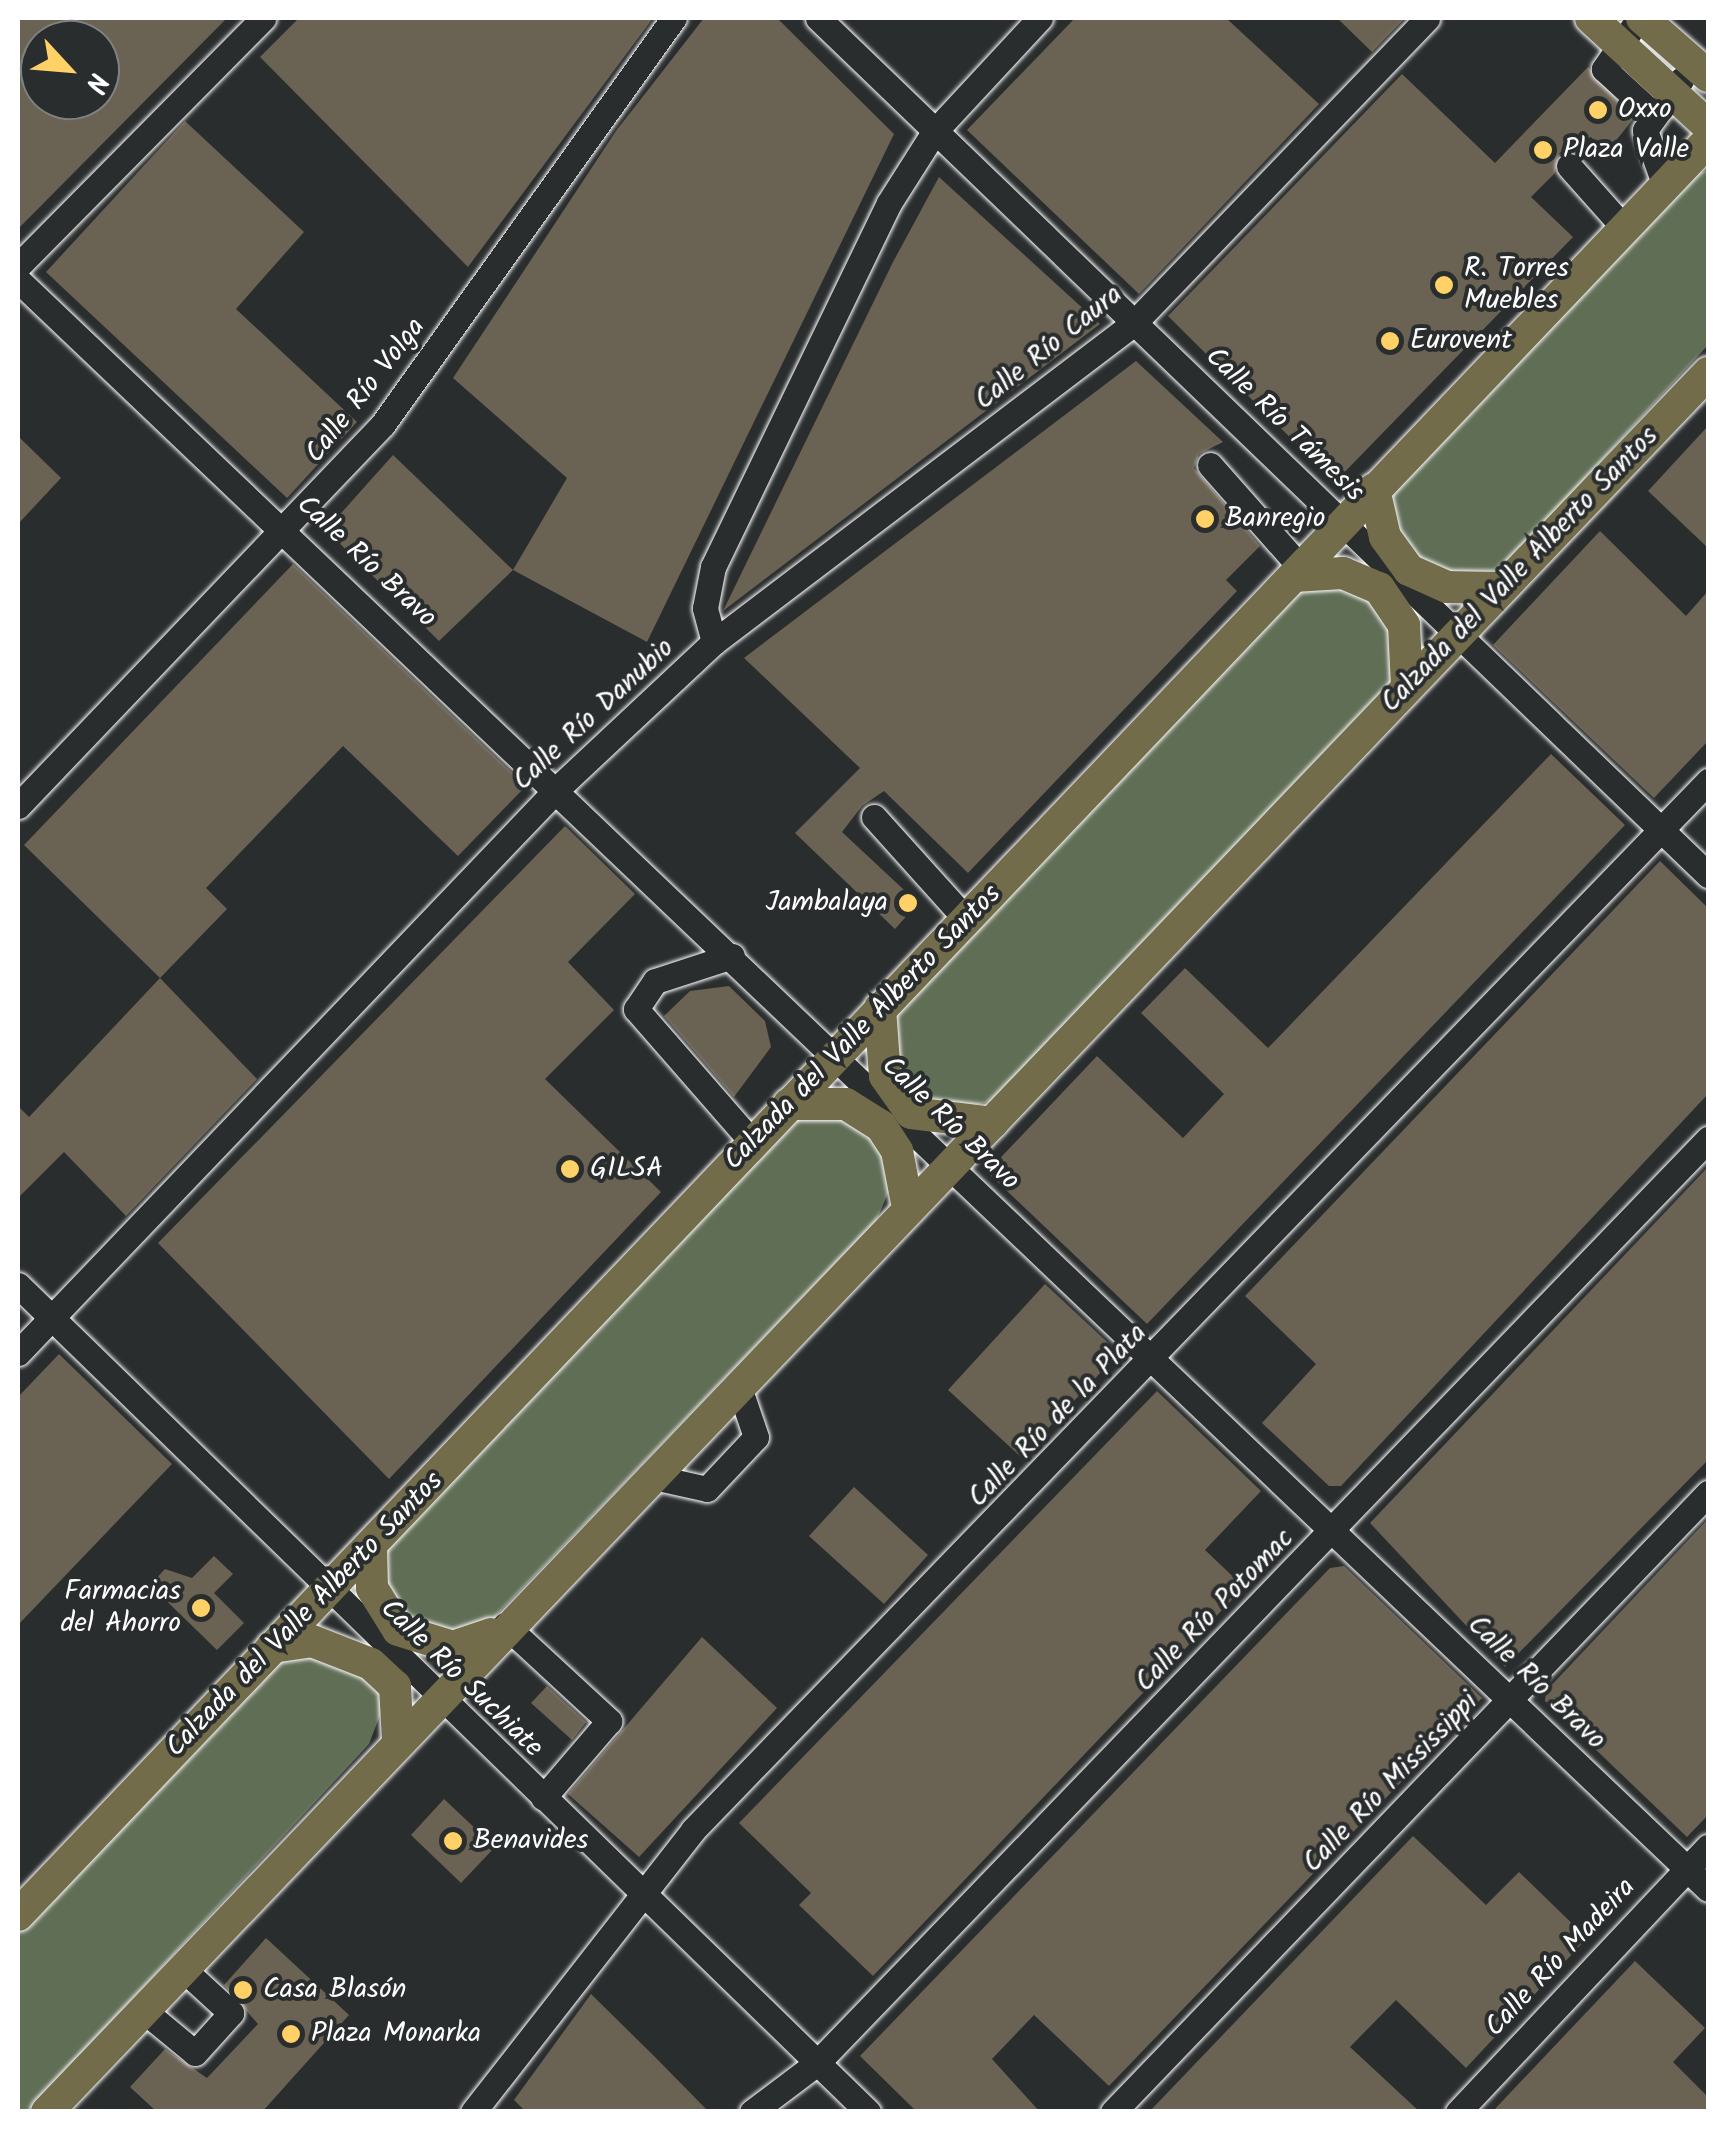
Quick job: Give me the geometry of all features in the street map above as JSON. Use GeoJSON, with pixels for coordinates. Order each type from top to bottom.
{"type":"FeatureCollection","features":[{"type":"Feature","properties":{"kind":"main road"},"geometry":{"type":"LineString","coordinates":[[1591,18],[1617,42],[1661,102],[1708,126]]}},
{"type":"Feature","properties":{"kind":"main road"},"geometry":{"type":"LineString","coordinates":[[1641,18],[1702,71]]}},
{"type":"Feature","properties":{"kind":"main road","name":"Calzada del Valle Alberto Santos"},"geometry":{"type":"LineString","coordinates":[[18,1915],[1708,141]]}},
{"type":"Feature","properties":{"kind":"main road","name":"Calzada del Valle Alberto Santos"},"geometry":{"type":"LineString","coordinates":[[48,2112],[505,1625],[992,1123],[1708,373]]}},
{"type":"Feature","properties":{"kind":"main road"},"geometry":{"type":"LineString","coordinates":[[1374,489],[1386,538],[1410,570],[1446,587],[1500,588]]}},
{"type":"Feature","properties":{"kind":"main road"},"geometry":{"type":"LineString","coordinates":[[1298,572],[1343,573],[1388,597],[1408,642],[1407,687]]}},
{"type":"Feature","properties":{"kind":"main road"},"geometry":{"type":"LineString","coordinates":[[880,1008],[885,1076],[910,1113],[992,1123]]}},
{"type":"Feature","properties":{"kind":"main road"},"geometry":{"type":"LineString","coordinates":[[789,1104],[846,1104],[881,1126],[897,1150],[908,1208]]}},
{"type":"Feature","properties":{"kind":"main road"},"geometry":{"type":"LineString","coordinates":[[372,1546],[372,1588],[398,1630],[454,1647],[505,1625]]}},
{"type":"Feature","properties":{"kind":"main road"},"geometry":{"type":"LineString","coordinates":[[272,1647],[312,1642],[371,1664],[395,1686],[398,1740]]}},
{"type":"Feature","properties":{"kind":"street"},"geometry":{"type":"LineString","coordinates":[[18,266],[262,18]]}},
{"type":"Feature","properties":{"kind":"street","name":"Calle Río Volga"},"geometry":{"type":"LineString","coordinates":[[18,806],[290,532],[404,396],[674,18]]}},
{"type":"Feature","properties":{"kind":"street","name":"Calle Río Támesis"},"geometry":{"type":"LineString","coordinates":[[818,18],[1708,875]]}},
{"type":"Feature","properties":{"kind":"street","name":"Calle Río Danubio"},"geometry":{"type":"LineString","coordinates":[[18,1353],[558,787],[714,642],[705,608],[713,567],[889,203],[934,132],[1040,18]]}},
{"type":"Feature","properties":{"kind":"street","name":"Calle Río Caura"},"geometry":{"type":"LineString","coordinates":[[714,642],[1134,324],[1428,18]]}},
{"type":"Feature","properties":{"kind":"street"},"geometry":{"type":"LineString","coordinates":[[1617,42],[1641,18]]}},
{"type":"Feature","properties":{"kind":"street"},"geometry":{"type":"LineString","coordinates":[[1665,186],[1645,151],[1661,102],[1702,71]]}},
{"type":"Feature","properties":{"kind":"street"},"geometry":{"type":"LineString","coordinates":[[1569,166],[1624,228]]}},
{"type":"Feature","properties":{"kind":"street","name":"Calle Río Bravo"},"geometry":{"type":"LineString","coordinates":[[18,280],[558,787],[949,1166],[1336,1530],[1708,1889]]}},
{"type":"Feature","properties":{"kind":"street"},"geometry":{"type":"LineString","coordinates":[[1210,466],[1298,572]]}},
{"type":"Feature","properties":{"kind":"street","name":"Calle Río de la Plata"},"geometry":{"type":"LineString","coordinates":[[473,2112],[637,1890],[1155,1360],[1708,781]]}},
{"type":"Feature","properties":{"kind":"street"},"geometry":{"type":"LineString","coordinates":[[874,817],[966,918]]}},
{"type":"Feature","properties":{"kind":"street"},"geometry":{"type":"LineString","coordinates":[[732,956],[655,982],[636,1009],[753,1143]]}},
{"type":"Feature","properties":{"kind":"street","name":"Calle Río Potomac"},"geometry":{"type":"LineString","coordinates":[[752,2112],[817,2064],[1336,1530],[1708,1138]]}},
{"type":"Feature","properties":{"kind":"street","name":"Calle Río Suchiate"},"geometry":{"type":"LineString","coordinates":[[18,1285],[327,1592],[868,2112]]}},
{"type":"Feature","properties":{"kind":"street"},"geometry":{"type":"LineString","coordinates":[[649,1476],[707,1489],[756,1437],[738,1384]]}},
{"type":"Feature","properties":{"kind":"street","name":"Calle Río Mississippi"},"geometry":{"type":"LineString","coordinates":[[1112,2112],[1512,1702],[1708,1492]]}},
{"type":"Feature","properties":{"kind":"street"},"geometry":{"type":"LineString","coordinates":[[505,1625],[608,1721],[543,1798]]}},
{"type":"Feature","properties":{"kind":"street","name":"Calle Río Madeira"},"geometry":{"type":"LineString","coordinates":[[1458,2112],[1708,1847]]}},
{"type":"Feature","properties":{"kind":"street"},"geometry":{"type":"LineString","coordinates":[[143,2010],[195,2054],[231,2012],[183,1969]]}},
{"type":"Feature","properties":{"kind":"green space"},"geometry":{"type":"Polygon","coordinates":[[[1708,170],[1708,345],[1503,567],[1462,582],[1421,572],[1384,500],[1692,175],[1708,170]]]}},
{"type":"Feature","properties":{"kind":"green space"},"geometry":{"type":"Polygon","coordinates":[[[1329,582],[1366,591],[1399,646],[1390,682],[992,1101],[954,1110],[920,1100],[893,1074],[891,1008],[1290,592],[1329,582]]]}},
{"type":"Feature","properties":{"kind":"green space"},"geometry":{"type":"Polygon","coordinates":[[[791,1115],[867,1120],[893,1182],[876,1221],[480,1632],[402,1629],[374,1567],[392,1530],[791,1115]]]}},
{"type":"Feature","properties":{"kind":"green space"},"geometry":{"type":"Polygon","coordinates":[[[313,1648],[375,1681],[382,1710],[369,1744],[28,2111],[18,2111],[18,1929],[276,1655],[313,1648]]]}},
{"type":"Feature","properties":{"kind":"building"},"geometry":{"type":"Polygon","coordinates":[[[18,18],[227,18],[18,229],[18,18]]]}},
{"type":"Feature","properties":{"kind":"building"},"geometry":{"type":"Polygon","coordinates":[[[299,18],[653,18],[468,267],[260,57],[299,18]]]}},
{"type":"Feature","properties":{"kind":"building"},"geometry":{"type":"Polygon","coordinates":[[[704,18],[777,18],[894,134],[647,642],[513,570],[567,478],[453,378],[616,131],[704,18]]]}},
{"type":"Feature","properties":{"kind":"building"},"geometry":{"type":"Polygon","coordinates":[[[1075,18],[1226,18],[1319,104],[1139,294],[967,130],[1075,18]]]}},
{"type":"Feature","properties":{"kind":"building"},"geometry":{"type":"Polygon","coordinates":[[[1337,18],[1405,18],[1372,52],[1337,18]]]}},
{"type":"Feature","properties":{"kind":"building"},"geometry":{"type":"Polygon","coordinates":[[[1588,67],[1634,118],[1606,153],[1591,137],[1559,153],[1555,173],[1531,197],[1573,237],[1335,482],[1168,316],[1402,74],[1495,163],[1588,67]]]}},
{"type":"Feature","properties":{"kind":"building"},"geometry":{"type":"Polygon","coordinates":[[[185,121],[304,232],[236,309],[357,422],[287,498],[46,272],[185,121]]]}},
{"type":"Feature","properties":{"kind":"building"},"geometry":{"type":"Polygon","coordinates":[[[939,177],[1100,324],[723,611],[893,262],[939,177]]]}},
{"type":"Feature","properties":{"kind":"building"},"geometry":{"type":"Polygon","coordinates":[[[1136,361],[1223,442],[1199,454],[1194,468],[1260,546],[1226,580],[1237,591],[968,873],[884,791],[862,806],[842,832],[918,903],[895,929],[795,833],[860,768],[744,658],[1136,361]]]}},
{"type":"Feature","properties":{"kind":"building"},"geometry":{"type":"Polygon","coordinates":[[[1708,426],[1708,548],[1648,491],[1708,426]]]}},
{"type":"Feature","properties":{"kind":"building"},"geometry":{"type":"Polygon","coordinates":[[[18,436],[61,478],[18,524],[18,436]]]}},
{"type":"Feature","properties":{"kind":"building"},"geometry":{"type":"Polygon","coordinates":[[[393,455],[513,570],[439,641],[326,530],[393,455]]]}},
{"type":"Feature","properties":{"kind":"building"},"geometry":{"type":"Polygon","coordinates":[[[1600,531],[1686,616],[1708,591],[1708,741],[1654,798],[1493,645],[1600,531]]]}},
{"type":"Feature","properties":{"kind":"building"},"geometry":{"type":"Polygon","coordinates":[[[293,564],[526,786],[458,856],[343,746],[206,888],[227,909],[160,978],[24,845],[293,564]]]}},
{"type":"Feature","properties":{"kind":"building"},"geometry":{"type":"Polygon","coordinates":[[[1551,754],[1625,825],[1147,1324],[987,1172],[1097,1056],[1183,1138],[1224,1094],[1141,1013],[1185,968],[1268,1048],[1551,754]]]}},
{"type":"Feature","properties":{"kind":"building"},"geometry":{"type":"Polygon","coordinates":[[[565,826],[635,894],[568,962],[614,1010],[545,1079],[661,1192],[389,1479],[158,1243],[565,826]]]}},
{"type":"Feature","properties":{"kind":"building"},"geometry":{"type":"Polygon","coordinates":[[[1660,861],[1708,908],[1708,1094],[1341,1486],[1329,1486],[1262,1423],[1316,1364],[1245,1296],[1660,861]]]}},
{"type":"Feature","properties":{"kind":"building"},"geometry":{"type":"Polygon","coordinates":[[[160,978],[257,1079],[126,1216],[64,1152],[18,1198],[18,1106],[29,1117],[160,978]]]}},
{"type":"Feature","properties":{"kind":"building"},"geometry":{"type":"Polygon","coordinates":[[[729,986],[765,1021],[771,1047],[734,1097],[664,1016],[690,991],[729,986]]]}},
{"type":"Feature","properties":{"kind":"building"},"geometry":{"type":"Polygon","coordinates":[[[1708,1167],[1708,1460],[1505,1667],[1370,1523],[1708,1167]]]}},
{"type":"Feature","properties":{"kind":"building"},"geometry":{"type":"Polygon","coordinates":[[[1045,1284],[1119,1353],[1021,1457],[948,1390],[1045,1284]]]}},
{"type":"Feature","properties":{"kind":"building"},"geometry":{"type":"Polygon","coordinates":[[[59,1354],[172,1464],[18,1625],[18,1397],[59,1354]]]}},
{"type":"Feature","properties":{"kind":"building"},"geometry":{"type":"Polygon","coordinates":[[[1157,1391],[1261,1491],[1205,1550],[1244,1587],[873,1976],[799,1905],[811,1893],[739,1823],[1157,1391]]]}},
{"type":"Feature","properties":{"kind":"building"},"geometry":{"type":"Polygon","coordinates":[[[854,1487],[928,1555],[884,1604],[809,1536],[854,1487]]]}},
{"type":"Feature","properties":{"kind":"building"},"geometry":{"type":"Polygon","coordinates":[[[1708,1519],[1708,1815],[1687,1837],[1545,1701],[1546,1691],[1708,1519]]]}},
{"type":"Feature","properties":{"kind":"building","name":"Farmacias del Ahorro"},"geometry":{"type":"Polygon","coordinates":[[[214,1556],[233,1574],[214,1593],[244,1623],[217,1650],[150,1585],[165,1569],[192,1578],[214,1556]]]}},
{"type":"Feature","properties":{"kind":"building"},"geometry":{"type":"Polygon","coordinates":[[[1344,1566],[1482,1698],[1109,2086],[1034,2015],[992,2059],[1040,2112],[917,2112],[860,2056],[1330,1568],[1344,1566]]]}},
{"type":"Feature","properties":{"kind":"building"},"geometry":{"type":"Polygon","coordinates":[[[702,1637],[777,1708],[639,1857],[568,1794],[702,1637]]]}},
{"type":"Feature","properties":{"kind":"building"},"geometry":{"type":"Polygon","coordinates":[[[547,1686],[586,1722],[572,1740],[531,1703],[547,1686]]]}},
{"type":"Feature","properties":{"kind":"building","name":"Benavides"},"geometry":{"type":"Polygon","coordinates":[[[444,1799],[495,1847],[461,1883],[411,1835],[444,1799]]]}},
{"type":"Feature","properties":{"kind":"building"},"geometry":{"type":"Polygon","coordinates":[[[1413,1836],[1486,1905],[1519,1872],[1587,1938],[1466,2068],[1396,2000],[1350,2047],[1420,2112],[1149,2112],[1413,1836]]]}},
{"type":"Feature","properties":{"kind":"building","name":"Plaza Monarka"},"geometry":{"type":"Polygon","coordinates":[[[266,1938],[349,2015],[262,2112],[157,2112],[130,2087],[165,2049],[207,2078],[258,2024],[224,1985],[266,1938]]]}},
{"type":"Feature","properties":{"kind":"building"},"geometry":{"type":"Polygon","coordinates":[[[1635,1961],[1705,2028],[1673,2062],[1708,2097],[1708,2112],[1492,2112],[1635,1961]]]}},
{"type":"Feature","properties":{"kind":"building"},"geometry":{"type":"Polygon","coordinates":[[[591,1994],[709,2112],[526,2112],[514,2100],[591,1994]]]}},
{"type":"Feature","properties":{"kind":"place","name":"Oxxo"},"geometry":{"type":"Point","coordinates":[1598,110]}},
{"type":"Feature","properties":{"kind":"place","name":"Plaza Valle"},"geometry":{"type":"Point","coordinates":[1543,150]}},
{"type":"Feature","properties":{"kind":"place","name":"R. Torres Muebles"},"geometry":{"type":"Point","coordinates":[1444,285]}},
{"type":"Feature","properties":{"kind":"place","name":"Eurovent"},"geometry":{"type":"Point","coordinates":[1390,341]}},
{"type":"Feature","properties":{"kind":"place","name":"Banregio"},"geometry":{"type":"Point","coordinates":[1205,519]}},
{"type":"Feature","properties":{"kind":"place","name":"Jambalaya"},"geometry":{"type":"Point","coordinates":[908,903]}},
{"type":"Feature","properties":{"kind":"place","name":"GILSA"},"geometry":{"type":"Point","coordinates":[570,1169]}},
{"type":"Feature","properties":{"kind":"place","name":"Farmacias del Ahorro"},"geometry":{"type":"Point","coordinates":[201,1608]}},
{"type":"Feature","properties":{"kind":"place","name":"Benavides"},"geometry":{"type":"Point","coordinates":[453,1841]}},
{"type":"Feature","properties":{"kind":"place","name":"Casa Blasón"},"geometry":{"type":"Point","coordinates":[243,1990]}},
{"type":"Feature","properties":{"kind":"place","name":"Plaza Monarka"},"geometry":{"type":"Point","coordinates":[291,2034]}}]}
